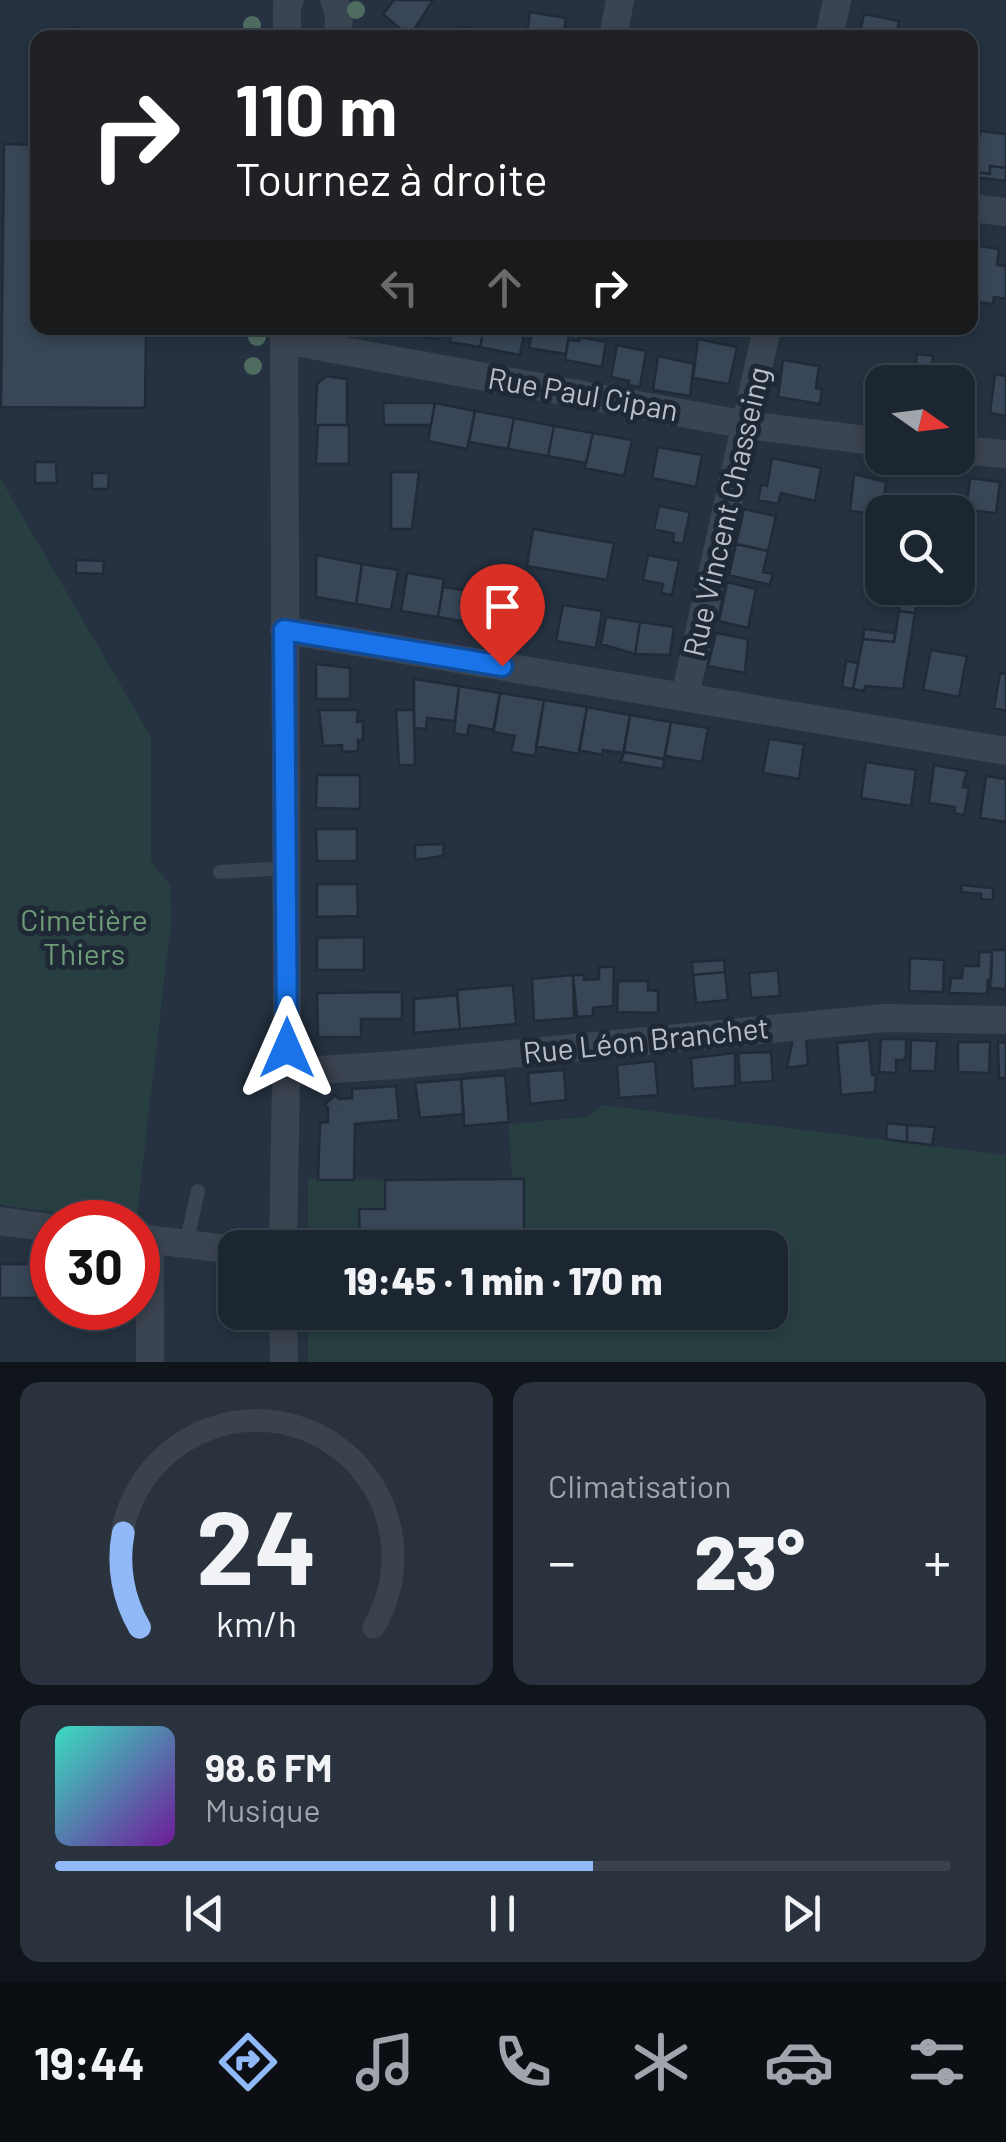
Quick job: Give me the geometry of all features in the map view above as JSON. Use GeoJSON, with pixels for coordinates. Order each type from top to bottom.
{"type":"FeatureCollection","features":[{"type":"Feature","properties":{"kind":"street"},"geometry":{"type":"LineString","coordinates":[[334,0],[339,13],[338,30]]}},
{"type":"Feature","properties":{"kind":"street"},"geometry":{"type":"LineString","coordinates":[[614,30],[620,0]]}},
{"type":"Feature","properties":{"kind":"street"},"geometry":{"type":"LineString","coordinates":[[830,30],[837,0]]}},
{"type":"Feature","properties":{"kind":"street"},"geometry":{"type":"LineString","coordinates":[[287,2],[287,30]]}},
{"type":"Feature","properties":{"kind":"street"},"geometry":{"type":"LineString","coordinates":[[978,209],[1006,212]]}},
{"type":"Feature","properties":{"kind":"street"},"geometry":{"type":"LineString","coordinates":[[283,1230],[287,1072],[284,335]]}},
{"type":"Feature","properties":{"kind":"street","name":"Rue Paul Cipan"},"geometry":{"type":"LineString","coordinates":[[289,335],[747,425],[865,440]]}},
{"type":"Feature","properties":{"kind":"street","name":"Rue Vincent Chasseing"},"geometry":{"type":"LineString","coordinates":[[685,696],[766,335]]}},
{"type":"Feature","properties":{"kind":"street"},"geometry":{"type":"LineString","coordinates":[[975,451],[1006,454]]}},
{"type":"Feature","properties":{"kind":"street"},"geometry":{"type":"LineString","coordinates":[[284,630],[1006,750]]}},
{"type":"Feature","properties":{"kind":"street","name":"Rue Léon Branchet"},"geometry":{"type":"LineString","coordinates":[[287,1072],[885,1018],[1006,1020]]}},
{"type":"Feature","properties":{"kind":"street"},"geometry":{"type":"LineString","coordinates":[[0,1221],[30,1225]]}},
{"type":"Feature","properties":{"kind":"street"},"geometry":{"type":"LineString","coordinates":[[160,1241],[218,1248]]}},
{"type":"Feature","properties":{"kind":"street"},"geometry":{"type":"LineString","coordinates":[[148,1330],[150,1362]]}},
{"type":"Feature","properties":{"kind":"street"},"geometry":{"type":"LineString","coordinates":[[284,1330],[284,1362]]}},
{"type":"Feature","properties":{"kind":"lane"},"geometry":{"type":"LineString","coordinates":[[220,872],[286,868]]}},
{"type":"Feature","properties":{"kind":"lane"},"geometry":{"type":"LineString","coordinates":[[186,1244],[198,1191]]}},
{"type":"Feature","properties":{"kind":"green space","name":"Cimetière Thiers"},"geometry":{"type":"Polygon","coordinates":[[[0,478],[151,737],[151,861],[170,885],[171,922],[139,1200],[30,1200],[30,1209],[0,1205],[0,478]]]}},
{"type":"Feature","properties":{"kind":"green space"},"geometry":{"type":"Polygon","coordinates":[[[602,1105],[1006,1155],[1006,1362],[308,1362],[308,1330],[788,1330],[788,1230],[308,1230],[308,1179],[512,1180],[509,1124],[587,1117],[602,1105]]]}},
{"type":"Feature","properties":{"kind":"building"},"geometry":{"type":"Polygon","coordinates":[[[394,0],[433,0],[414,30],[401,30],[383,14],[394,0]]]}},
{"type":"Feature","properties":{"kind":"building"},"geometry":{"type":"Polygon","coordinates":[[[530,12],[566,18],[564,30],[527,30],[530,12]]]}},
{"type":"Feature","properties":{"kind":"building"},"geometry":{"type":"Polygon","coordinates":[[[864,14],[899,21],[897,30],[861,30],[864,14]]]}},
{"type":"Feature","properties":{"kind":"building"},"geometry":{"type":"Polygon","coordinates":[[[980,131],[1006,134],[1006,168],[990,166],[990,174],[978,172],[980,131]]]}},
{"type":"Feature","properties":{"kind":"building"},"geometry":{"type":"Polygon","coordinates":[[[4,144],[30,145],[30,335],[146,335],[145,408],[1,407],[4,144]]]}},
{"type":"Feature","properties":{"kind":"building"},"geometry":{"type":"Polygon","coordinates":[[[990,166],[1006,168],[1006,181],[978,178],[978,172],[990,174],[990,166]]]}},
{"type":"Feature","properties":{"kind":"building"},"geometry":{"type":"Polygon","coordinates":[[[978,246],[999,249],[997,265],[1006,266],[1006,299],[994,297],[993,304],[978,302],[978,246]]]}},
{"type":"Feature","properties":{"kind":"building"},"geometry":{"type":"Polygon","coordinates":[[[451,335],[483,335],[480,347],[450,342],[451,335]]]}},
{"type":"Feature","properties":{"kind":"building"},"geometry":{"type":"Polygon","coordinates":[[[483,335],[524,335],[520,355],[480,347],[483,335]]]}},
{"type":"Feature","properties":{"kind":"building"},"geometry":{"type":"Polygon","coordinates":[[[532,335],[569,335],[566,354],[529,348],[532,335]]]}},
{"type":"Feature","properties":{"kind":"building"},"geometry":{"type":"Polygon","coordinates":[[[580,337],[606,342],[602,367],[565,360],[568,340],[579,341],[580,337]]]}},
{"type":"Feature","properties":{"kind":"building"},"geometry":{"type":"Polygon","coordinates":[[[698,339],[737,347],[729,384],[693,378],[698,339]]]}},
{"type":"Feature","properties":{"kind":"building"},"geometry":{"type":"Polygon","coordinates":[[[617,345],[646,351],[640,387],[611,377],[617,345]]]}},
{"type":"Feature","properties":{"kind":"building"},"geometry":{"type":"Polygon","coordinates":[[[917,354],[933,356],[932,365],[916,365],[917,354]]]}},
{"type":"Feature","properties":{"kind":"building"},"geometry":{"type":"Polygon","coordinates":[[[658,356],[694,364],[690,396],[653,390],[658,356]]]}},
{"type":"Feature","properties":{"kind":"building"},"geometry":{"type":"Polygon","coordinates":[[[783,360],[819,366],[816,388],[822,389],[820,404],[778,397],[783,360]]]}},
{"type":"Feature","properties":{"kind":"building"},"geometry":{"type":"Polygon","coordinates":[[[995,374],[1006,376],[1006,416],[990,413],[995,374]]]}},
{"type":"Feature","properties":{"kind":"building"},"geometry":{"type":"Polygon","coordinates":[[[326,376],[347,379],[347,425],[315,425],[317,384],[326,376]]]}},
{"type":"Feature","properties":{"kind":"building"},"geometry":{"type":"Polygon","coordinates":[[[383,403],[435,403],[431,425],[384,425],[383,403]]]}},
{"type":"Feature","properties":{"kind":"building"},"geometry":{"type":"Polygon","coordinates":[[[435,403],[475,411],[467,449],[428,441],[435,403]]]}},
{"type":"Feature","properties":{"kind":"building"},"geometry":{"type":"Polygon","coordinates":[[[475,411],[514,418],[508,449],[469,442],[475,411]]]}},
{"type":"Feature","properties":{"kind":"building"},"geometry":{"type":"Polygon","coordinates":[[[514,418],[554,426],[548,456],[508,449],[514,418]]]}},
{"type":"Feature","properties":{"kind":"building"},"geometry":{"type":"Polygon","coordinates":[[[318,425],[349,425],[349,464],[316,464],[318,425]]]}},
{"type":"Feature","properties":{"kind":"building"},"geometry":{"type":"Polygon","coordinates":[[[554,426],[593,433],[586,463],[548,456],[554,426]]]}},
{"type":"Feature","properties":{"kind":"building"},"geometry":{"type":"Polygon","coordinates":[[[593,433],[632,440],[624,476],[585,468],[593,433]]]}},
{"type":"Feature","properties":{"kind":"building"},"geometry":{"type":"Polygon","coordinates":[[[658,447],[702,455],[696,487],[652,478],[658,447]]]}},
{"type":"Feature","properties":{"kind":"building"},"geometry":{"type":"Polygon","coordinates":[[[772,458],[821,468],[815,501],[781,493],[778,504],[758,500],[761,485],[767,486],[772,458]]]}},
{"type":"Feature","properties":{"kind":"building"},"geometry":{"type":"Polygon","coordinates":[[[35,462],[56,462],[57,483],[35,483],[35,462]]]}},
{"type":"Feature","properties":{"kind":"building"},"geometry":{"type":"Polygon","coordinates":[[[391,472],[419,472],[412,529],[391,529],[391,472]]]}},
{"type":"Feature","properties":{"kind":"building"},"geometry":{"type":"Polygon","coordinates":[[[92,473],[109,473],[108,489],[92,489],[92,473]]]}},
{"type":"Feature","properties":{"kind":"building"},"geometry":{"type":"Polygon","coordinates":[[[854,474],[886,482],[884,495],[865,495],[865,513],[850,511],[854,474]]]}},
{"type":"Feature","properties":{"kind":"building"},"geometry":{"type":"Polygon","coordinates":[[[970,478],[1000,482],[996,513],[975,511],[975,495],[968,495],[970,478]]]}},
{"type":"Feature","properties":{"kind":"building"},"geometry":{"type":"Polygon","coordinates":[[[659,506],[690,512],[683,544],[673,542],[674,534],[654,529],[659,506]]]}},
{"type":"Feature","properties":{"kind":"building"},"geometry":{"type":"Polygon","coordinates":[[[744,509],[776,516],[768,551],[736,544],[744,509]]]}},
{"type":"Feature","properties":{"kind":"building"},"geometry":{"type":"Polygon","coordinates":[[[533,529],[614,543],[607,580],[527,566],[533,529]]]}},
{"type":"Feature","properties":{"kind":"building"},"geometry":{"type":"Polygon","coordinates":[[[736,544],[768,551],[763,572],[773,574],[770,585],[729,575],[736,544]]]}},
{"type":"Feature","properties":{"kind":"building"},"geometry":{"type":"Polygon","coordinates":[[[316,555],[362,564],[356,604],[316,597],[316,555]]]}},
{"type":"Feature","properties":{"kind":"building"},"geometry":{"type":"Polygon","coordinates":[[[648,555],[679,561],[672,595],[661,593],[663,584],[643,580],[648,555]]]}},
{"type":"Feature","properties":{"kind":"building"},"geometry":{"type":"Polygon","coordinates":[[[76,560],[104,561],[103,574],[76,573],[76,560]]]}},
{"type":"Feature","properties":{"kind":"building"},"geometry":{"type":"Polygon","coordinates":[[[362,564],[398,570],[391,610],[356,604],[362,564]]]}},
{"type":"Feature","properties":{"kind":"building"},"geometry":{"type":"Polygon","coordinates":[[[407,573],[444,579],[438,617],[401,611],[407,573]]]}},
{"type":"Feature","properties":{"kind":"building"},"geometry":{"type":"Polygon","coordinates":[[[727,582],[756,589],[748,628],[719,621],[727,582]]]}},
{"type":"Feature","properties":{"kind":"building"},"geometry":{"type":"Polygon","coordinates":[[[443,587],[482,593],[478,624],[438,617],[443,587]]]}},
{"type":"Feature","properties":{"kind":"building"},"geometry":{"type":"Polygon","coordinates":[[[563,605],[602,611],[596,648],[556,641],[563,605]]]}},
{"type":"Feature","properties":{"kind":"building"},"geometry":{"type":"Polygon","coordinates":[[[900,605],[916,605],[915,613],[899,611],[900,605]]]}},
{"type":"Feature","properties":{"kind":"building"},"geometry":{"type":"Polygon","coordinates":[[[899,611],[915,613],[903,689],[853,689],[863,639],[894,642],[899,611]]]}},
{"type":"Feature","properties":{"kind":"building"},"geometry":{"type":"Polygon","coordinates":[[[606,617],[640,622],[635,654],[601,644],[606,617]]]}},
{"type":"Feature","properties":{"kind":"building"},"geometry":{"type":"Polygon","coordinates":[[[640,622],[674,627],[670,655],[635,654],[640,622]]]}},
{"type":"Feature","properties":{"kind":"building"},"geometry":{"type":"Polygon","coordinates":[[[864,629],[895,633],[894,642],[863,639],[864,629]]]}},
{"type":"Feature","properties":{"kind":"building"},"geometry":{"type":"Polygon","coordinates":[[[716,633],[748,639],[745,673],[708,666],[716,633]]]}},
{"type":"Feature","properties":{"kind":"building"},"geometry":{"type":"Polygon","coordinates":[[[931,650],[967,656],[959,697],[923,690],[931,650]]]}},
{"type":"Feature","properties":{"kind":"building"},"geometry":{"type":"Polygon","coordinates":[[[846,661],[858,663],[853,689],[842,687],[846,661]]]}},
{"type":"Feature","properties":{"kind":"building"},"geometry":{"type":"Polygon","coordinates":[[[316,664],[350,668],[350,699],[316,699],[316,664]]]}},
{"type":"Feature","properties":{"kind":"building"},"geometry":{"type":"Polygon","coordinates":[[[1000,673],[1006,674],[1006,711],[994,708],[1000,673]]]}},
{"type":"Feature","properties":{"kind":"building"},"geometry":{"type":"Polygon","coordinates":[[[414,679],[459,686],[455,721],[427,718],[426,729],[414,728],[414,679]]]}},
{"type":"Feature","properties":{"kind":"building"},"geometry":{"type":"Polygon","coordinates":[[[459,686],[500,693],[494,730],[469,725],[467,736],[454,733],[459,686]]]}},
{"type":"Feature","properties":{"kind":"building"},"geometry":{"type":"Polygon","coordinates":[[[500,693],[544,700],[535,756],[511,752],[515,736],[493,732],[500,693]]]}},
{"type":"Feature","properties":{"kind":"building"},"geometry":{"type":"Polygon","coordinates":[[[544,700],[587,707],[579,754],[536,746],[544,700]]]}},
{"type":"Feature","properties":{"kind":"building"},"geometry":{"type":"Polygon","coordinates":[[[587,707],[630,715],[623,753],[603,750],[602,755],[579,750],[587,707]]]}},
{"type":"Feature","properties":{"kind":"building"},"geometry":{"type":"Polygon","coordinates":[[[319,710],[358,710],[357,722],[363,721],[363,740],[358,740],[358,751],[342,752],[342,745],[323,746],[319,710]]]}},
{"type":"Feature","properties":{"kind":"building"},"geometry":{"type":"Polygon","coordinates":[[[396,710],[414,710],[415,765],[399,765],[396,710]]]}},
{"type":"Feature","properties":{"kind":"building"},"geometry":{"type":"Polygon","coordinates":[[[630,715],[671,722],[664,759],[624,752],[630,715]]]}},
{"type":"Feature","properties":{"kind":"building"},"geometry":{"type":"Polygon","coordinates":[[[671,722],[708,728],[702,762],[665,756],[671,722]]]}},
{"type":"Feature","properties":{"kind":"building"},"geometry":{"type":"Polygon","coordinates":[[[769,739],[804,744],[799,779],[763,773],[769,739]]]}},
{"type":"Feature","properties":{"kind":"building"},"geometry":{"type":"Polygon","coordinates":[[[624,752],[664,759],[663,769],[621,762],[624,752]]]}},
{"type":"Feature","properties":{"kind":"building"},"geometry":{"type":"Polygon","coordinates":[[[866,762],[916,770],[911,806],[861,798],[866,762]]]}},
{"type":"Feature","properties":{"kind":"building"},"geometry":{"type":"Polygon","coordinates":[[[934,765],[967,771],[963,787],[969,788],[964,815],[954,813],[955,807],[929,803],[934,765]]]}},
{"type":"Feature","properties":{"kind":"building"},"geometry":{"type":"Polygon","coordinates":[[[317,775],[360,775],[360,809],[316,808],[317,775]]]}},
{"type":"Feature","properties":{"kind":"building"},"geometry":{"type":"Polygon","coordinates":[[[986,776],[1006,779],[1006,822],[980,818],[986,776]]]}},
{"type":"Feature","properties":{"kind":"building"},"geometry":{"type":"Polygon","coordinates":[[[316,829],[357,829],[357,861],[317,861],[316,829]]]}},
{"type":"Feature","properties":{"kind":"building"},"geometry":{"type":"Polygon","coordinates":[[[444,844],[443,856],[415,860],[415,845],[444,844]]]}},
{"type":"Feature","properties":{"kind":"building"},"geometry":{"type":"Polygon","coordinates":[[[317,884],[357,884],[358,916],[317,917],[317,884]]]}},
{"type":"Feature","properties":{"kind":"building"},"geometry":{"type":"Polygon","coordinates":[[[962,885],[993,888],[993,900],[961,892],[962,885]]]}},
{"type":"Feature","properties":{"kind":"building"},"geometry":{"type":"Polygon","coordinates":[[[364,937],[364,970],[317,970],[317,938],[364,937]]]}},
{"type":"Feature","properties":{"kind":"building"},"geometry":{"type":"Polygon","coordinates":[[[992,950],[1006,950],[1006,989],[990,988],[992,950]]]}},
{"type":"Feature","properties":{"kind":"building"},"geometry":{"type":"Polygon","coordinates":[[[979,952],[992,952],[987,994],[949,993],[951,978],[962,978],[963,966],[979,966],[979,952]]]}},
{"type":"Feature","properties":{"kind":"building"},"geometry":{"type":"Polygon","coordinates":[[[910,958],[944,960],[943,992],[909,991],[910,958]]]}},
{"type":"Feature","properties":{"kind":"building"},"geometry":{"type":"Polygon","coordinates":[[[724,960],[725,972],[693,975],[692,962],[724,960]]]}},
{"type":"Feature","properties":{"kind":"building"},"geometry":{"type":"Polygon","coordinates":[[[599,967],[614,967],[613,1006],[593,1008],[593,1016],[577,1017],[573,975],[584,975],[584,980],[599,979],[599,967]]]}},
{"type":"Feature","properties":{"kind":"building"},"geometry":{"type":"Polygon","coordinates":[[[778,970],[780,996],[751,998],[749,973],[778,970]]]}},
{"type":"Feature","properties":{"kind":"building"},"geometry":{"type":"Polygon","coordinates":[[[725,972],[728,1000],[696,1003],[693,975],[725,972]]]}},
{"type":"Feature","properties":{"kind":"building"},"geometry":{"type":"Polygon","coordinates":[[[573,975],[574,1018],[534,1021],[532,979],[573,975]]]}},
{"type":"Feature","properties":{"kind":"building"},"geometry":{"type":"Polygon","coordinates":[[[618,981],[648,981],[648,990],[658,991],[658,1013],[617,1012],[618,981]]]}},
{"type":"Feature","properties":{"kind":"building"},"geometry":{"type":"Polygon","coordinates":[[[513,985],[516,1024],[460,1029],[457,990],[513,985]]]}},
{"type":"Feature","properties":{"kind":"building"},"geometry":{"type":"Polygon","coordinates":[[[402,992],[402,1019],[361,1019],[361,1037],[318,1037],[317,993],[402,992]]]}},
{"type":"Feature","properties":{"kind":"building"},"geometry":{"type":"Polygon","coordinates":[[[457,995],[460,1029],[414,1033],[414,999],[457,995]]]}},
{"type":"Feature","properties":{"kind":"building"},"geometry":{"type":"Polygon","coordinates":[[[806,1037],[808,1065],[787,1068],[793,1038],[806,1037]]]}},
{"type":"Feature","properties":{"kind":"building"},"geometry":{"type":"Polygon","coordinates":[[[881,1039],[906,1039],[906,1056],[896,1060],[896,1073],[879,1072],[881,1039]]]}},
{"type":"Feature","properties":{"kind":"building"},"geometry":{"type":"Polygon","coordinates":[[[869,1040],[875,1092],[841,1095],[837,1043],[869,1040]]]}},
{"type":"Feature","properties":{"kind":"building"},"geometry":{"type":"Polygon","coordinates":[[[911,1040],[937,1041],[935,1071],[910,1071],[911,1040]]]}},
{"type":"Feature","properties":{"kind":"building"},"geometry":{"type":"Polygon","coordinates":[[[958,1042],[990,1042],[989,1073],[958,1072],[958,1042]]]}},
{"type":"Feature","properties":{"kind":"building"},"geometry":{"type":"Polygon","coordinates":[[[998,1042],[1006,1043],[1006,1078],[999,1078],[998,1042]]]}},
{"type":"Feature","properties":{"kind":"building"},"geometry":{"type":"Polygon","coordinates":[[[771,1052],[773,1081],[740,1083],[738,1053],[771,1052]]]}},
{"type":"Feature","properties":{"kind":"building"},"geometry":{"type":"Polygon","coordinates":[[[735,1053],[735,1086],[693,1089],[691,1058],[735,1053]]]}},
{"type":"Feature","properties":{"kind":"building"},"geometry":{"type":"Polygon","coordinates":[[[655,1061],[658,1095],[619,1098],[617,1065],[655,1061]]]}},
{"type":"Feature","properties":{"kind":"building"},"geometry":{"type":"Polygon","coordinates":[[[564,1070],[566,1100],[530,1104],[528,1073],[564,1070]]]}},
{"type":"Feature","properties":{"kind":"building"},"geometry":{"type":"Polygon","coordinates":[[[505,1075],[509,1122],[464,1126],[461,1079],[505,1075]]]}},
{"type":"Feature","properties":{"kind":"building"},"geometry":{"type":"Polygon","coordinates":[[[461,1079],[464,1114],[420,1118],[415,1083],[461,1079]]]}},
{"type":"Feature","properties":{"kind":"building"},"geometry":{"type":"Polygon","coordinates":[[[396,1086],[399,1120],[355,1124],[354,1180],[318,1180],[320,1123],[328,1122],[325,1104],[335,1095],[339,1099],[352,1098],[352,1089],[396,1086]]]}},
{"type":"Feature","properties":{"kind":"building"},"geometry":{"type":"Polygon","coordinates":[[[887,1123],[907,1125],[907,1142],[886,1139],[887,1123]]]}},
{"type":"Feature","properties":{"kind":"building"},"geometry":{"type":"Polygon","coordinates":[[[907,1125],[935,1127],[932,1145],[907,1142],[907,1125]]]}},
{"type":"Feature","properties":{"kind":"building"},"geometry":{"type":"Polygon","coordinates":[[[524,1179],[524,1230],[360,1230],[359,1209],[385,1209],[385,1180],[524,1179]]]}},
{"type":"Feature","properties":{"kind":"building"},"geometry":{"type":"Polygon","coordinates":[[[0,1264],[30,1264],[30,1298],[0,1298],[0,1264]]]}},
{"type":"Feature","properties":{"kind":"route"},"geometry":{"type":"LineString","coordinates":[[287,1048],[284,630],[502,666]]}}]}
